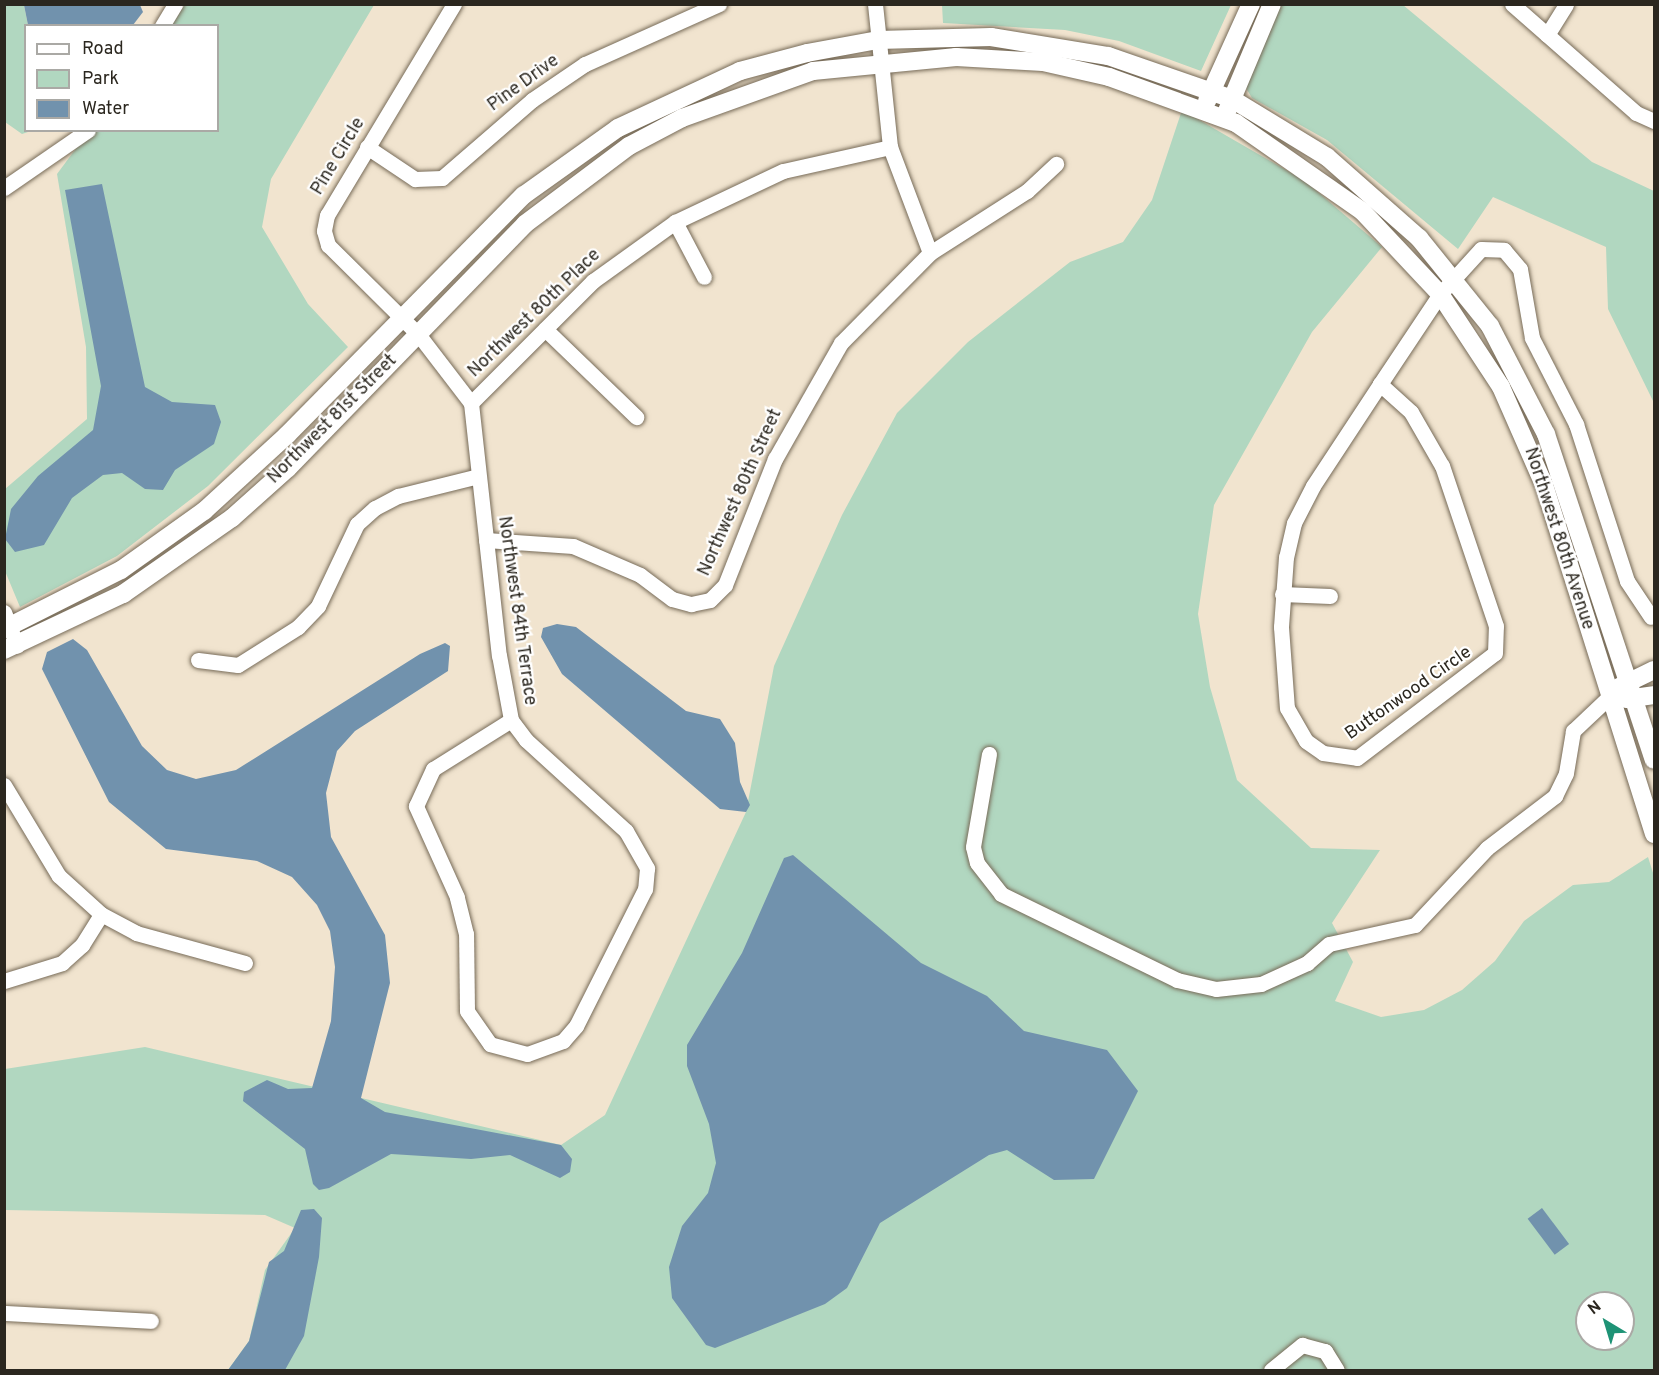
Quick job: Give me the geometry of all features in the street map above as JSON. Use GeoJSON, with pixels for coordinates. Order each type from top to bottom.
{"type":"FeatureCollection","features":[{"type":"Feature","properties":{"kind":"street"},"geometry":{"type":"LineString","coordinates":[[163,24],[175,4]]}},
{"type":"Feature","properties":{"kind":"street","name":"Pine Circle"},"geometry":{"type":"LineString","coordinates":[[418,334],[328,245],[324,231],[327,215],[454,4]]}},
{"type":"Feature","properties":{"kind":"street","name":"Pine Drive"},"geometry":{"type":"LineString","coordinates":[[367,147],[415,179],[442,178],[532,100],[585,64],[689,9],[719,4]]}},
{"type":"Feature","properties":{"kind":"street"},"geometry":{"type":"LineString","coordinates":[[875,4],[879,62],[890,147],[930,253]]}},
{"type":"Feature","properties":{"kind":"street"},"geometry":{"type":"LineString","coordinates":[[1204,110],[1251,4]]}},
{"type":"Feature","properties":{"kind":"street"},"geometry":{"type":"LineString","coordinates":[[1225,118],[1272,4]]}},
{"type":"Feature","properties":{"kind":"street"},"geometry":{"type":"LineString","coordinates":[[1512,4],[1636,113],[1654,121]]}},
{"type":"Feature","properties":{"kind":"street"},"geometry":{"type":"LineString","coordinates":[[1548,35],[1566,4]]}},
{"type":"Feature","properties":{"kind":"street","name":"Northwest 80th Avenue"},"geometry":{"type":"LineString","coordinates":[[618,128],[740,71],[878,40],[954,36],[1042,42],[1108,56],[1232,99],[1327,157],[1370,191],[1454,277],[1490,326],[1546,434],[1654,760]]}},
{"type":"Feature","properties":{"kind":"street","name":"Northwest 80th Avenue"},"geometry":{"type":"LineString","coordinates":[[628,146],[769,84],[879,62],[956,57],[1043,62],[1204,110],[1225,118],[1314,174],[1362,211],[1440,294],[1472,337],[1526,440],[1654,834]]}},
{"type":"Feature","properties":{"kind":"street","name":"Northwest 81st Street"},"geometry":{"type":"LineString","coordinates":[[6,623],[121,570],[204,511],[524,195],[618,128]]}},
{"type":"Feature","properties":{"kind":"street"},"geometry":{"type":"LineString","coordinates":[[4,188],[85,132]]}},
{"type":"Feature","properties":{"kind":"street","name":"Northwest 81st Street"},"geometry":{"type":"LineString","coordinates":[[11,648],[88,614],[188,552],[288,468],[525,224],[628,146]]}},
{"type":"Feature","properties":{"kind":"street","name":"Northwest 80th Place"},"geometry":{"type":"LineString","coordinates":[[471,403],[593,281],[675,222],[783,171],[890,147]]}},
{"type":"Feature","properties":{"kind":"street","name":"Northwest 80th Street"},"geometry":{"type":"LineString","coordinates":[[486,540],[573,546],[640,575],[672,599],[691,604],[710,600],[725,585],[804,401],[841,343],[930,253],[1027,191],[1056,164]]}},
{"type":"Feature","properties":{"kind":"street"},"geometry":{"type":"LineString","coordinates":[[675,222],[704,277]]}},
{"type":"Feature","properties":{"kind":"street","name":"Buttonwood Circle"},"geometry":{"type":"LineString","coordinates":[[1380,384],[1411,412],[1442,466],[1496,626],[1495,653],[1370,750],[1340,759],[1306,741],[1287,708],[1282,594],[1294,523],[1380,384],[1440,294],[1481,249],[1492,247],[1504,250],[1520,269],[1532,338],[1576,424],[1627,582],[1651,617]]}},
{"type":"Feature","properties":{"kind":"street"},"geometry":{"type":"LineString","coordinates":[[545,329],[636,417]]}},
{"type":"Feature","properties":{"kind":"street"},"geometry":{"type":"LineString","coordinates":[[418,334],[471,403]]}},
{"type":"Feature","properties":{"kind":"street","name":"Northwest 84th Terrace"},"geometry":{"type":"LineString","coordinates":[[471,403],[486,540],[511,720],[640,848],[647,868],[645,889],[563,1041],[548,1050],[506,1052],[477,1031],[467,1011],[466,934],[457,897],[417,806],[433,770],[511,720]]}},
{"type":"Feature","properties":{"kind":"street"},"geometry":{"type":"LineString","coordinates":[[198,660],[238,665],[298,627],[318,606],[357,524],[375,508],[398,496],[478,476]]}},
{"type":"Feature","properties":{"kind":"street"},"geometry":{"type":"LineString","coordinates":[[1282,594],[1330,596]]}},
{"type":"Feature","properties":{"kind":"street"},"geometry":{"type":"LineString","coordinates":[[6,623],[11,648]]}},
{"type":"Feature","properties":{"kind":"street"},"geometry":{"type":"LineString","coordinates":[[989,754],[973,847],[977,863],[1000,894],[1177,980],[1216,989],[1261,984],[1307,963],[1329,944],[1415,926],[1487,848],[1555,796],[1566,773],[1573,731],[1629,679],[1654,670]]}},
{"type":"Feature","properties":{"kind":"street"},"geometry":{"type":"LineString","coordinates":[[1609,697],[1636,701],[1654,695]]}},
{"type":"Feature","properties":{"kind":"street"},"geometry":{"type":"LineString","coordinates":[[4,785],[59,876],[101,914],[136,933],[245,963]]}},
{"type":"Feature","properties":{"kind":"street"},"geometry":{"type":"LineString","coordinates":[[4,981],[62,963],[82,945],[101,914]]}},
{"type":"Feature","properties":{"kind":"street"},"geometry":{"type":"LineString","coordinates":[[4,1313],[151,1321]]}},
{"type":"Feature","properties":{"kind":"street"},"geometry":{"type":"LineString","coordinates":[[1271,1371],[1302,1345],[1325,1351],[1337,1371]]}},
{"type":"Feature","properties":{"kind":"green space"},"geometry":{"type":"Polygon","coordinates":[[[942,4],[1231,5],[1201,71],[1119,41],[1065,30],[943,23],[942,4]]]}},
{"type":"Feature","properties":{"kind":"green space"},"geometry":{"type":"Polygon","coordinates":[[[4,5],[24,5],[28,24],[24,24],[24,132],[28,132],[22,134],[5,122],[4,5]]]}},
{"type":"Feature","properties":{"kind":"green space"},"geometry":{"type":"Polygon","coordinates":[[[181,5],[374,5],[271,179],[262,227],[308,304],[348,347],[208,486],[117,556],[20,607],[5,571],[5,489],[87,419],[86,347],[57,174],[88,132],[219,132],[219,24],[167,24],[181,5]]]}},
{"type":"Feature","properties":{"kind":"green space"},"geometry":{"type":"Polygon","coordinates":[[[1279,5],[1403,5],[1592,162],[1654,191],[1654,403],[1608,309],[1606,247],[1493,197],[1458,249],[1327,140],[1252,98],[1246,88],[1279,5]]]}},
{"type":"Feature","properties":{"kind":"green space"},"geometry":{"type":"Polygon","coordinates":[[[1182,110],[1305,181],[1382,247],[1312,332],[1214,505],[1198,614],[1210,687],[1237,780],[1311,848],[1380,850],[1332,923],[1353,962],[1335,1001],[1381,1017],[1424,1010],[1462,990],[1495,961],[1524,921],[1573,885],[1609,882],[1648,857],[1654,876],[1654,1370],[228,1370],[249,1341],[265,1270],[295,1228],[265,1215],[5,1210],[5,1069],[145,1047],[561,1145],[605,1115],[746,812],[774,666],[842,515],[897,413],[968,342],[1070,262],[1123,242],[1152,200],[1182,110]]]}},
{"type":"Feature","properties":{"kind":"water"},"geometry":{"type":"Polygon","coordinates":[[[24,5],[140,5],[143,12],[134,24],[28,24],[24,5]]]}},
{"type":"Feature","properties":{"kind":"water"},"geometry":{"type":"Polygon","coordinates":[[[102,184],[145,387],[172,402],[215,405],[221,422],[214,444],[175,470],[163,490],[145,489],[122,473],[103,475],[72,498],[44,545],[15,552],[5,539],[11,509],[38,476],[93,430],[101,386],[65,190],[102,184]]]}},
{"type":"Feature","properties":{"kind":"water"},"geometry":{"type":"Polygon","coordinates":[[[557,624],[576,627],[686,711],[720,719],[735,743],[740,782],[750,805],[746,812],[720,809],[562,674],[541,637],[543,628],[557,624]]]}},
{"type":"Feature","properties":{"kind":"water"},"geometry":{"type":"Polygon","coordinates":[[[73,639],[87,650],[142,746],[167,770],[196,779],[236,770],[420,654],[445,643],[450,646],[448,671],[355,731],[337,751],[326,793],[331,837],[385,935],[390,983],[361,1098],[385,1112],[561,1145],[572,1159],[570,1172],[560,1178],[510,1155],[471,1159],[391,1154],[329,1188],[319,1190],[313,1184],[305,1149],[243,1101],[244,1092],[267,1080],[288,1089],[312,1088],[331,1021],[335,967],[330,931],[317,905],[292,877],[257,861],[166,849],[109,802],[42,669],[47,652],[73,639]]]}},
{"type":"Feature","properties":{"kind":"water"},"geometry":{"type":"Polygon","coordinates":[[[793,855],[921,963],[987,996],[1024,1031],[1107,1050],[1138,1091],[1094,1179],[1054,1180],[1007,1150],[989,1155],[880,1223],[847,1288],[825,1304],[715,1348],[706,1345],[672,1298],[669,1267],[682,1226],[708,1193],[716,1163],[709,1124],[687,1066],[687,1045],[742,953],[784,858],[793,855]]]}},
{"type":"Feature","properties":{"kind":"water"},"geometry":{"type":"Polygon","coordinates":[[[1542,1208],[1569,1244],[1555,1255],[1528,1219],[1542,1208]]]}},
{"type":"Feature","properties":{"kind":"water"},"geometry":{"type":"Polygon","coordinates":[[[314,1209],[322,1218],[319,1257],[304,1336],[285,1370],[228,1370],[249,1341],[269,1262],[284,1251],[301,1210],[314,1209]]]}}]}
